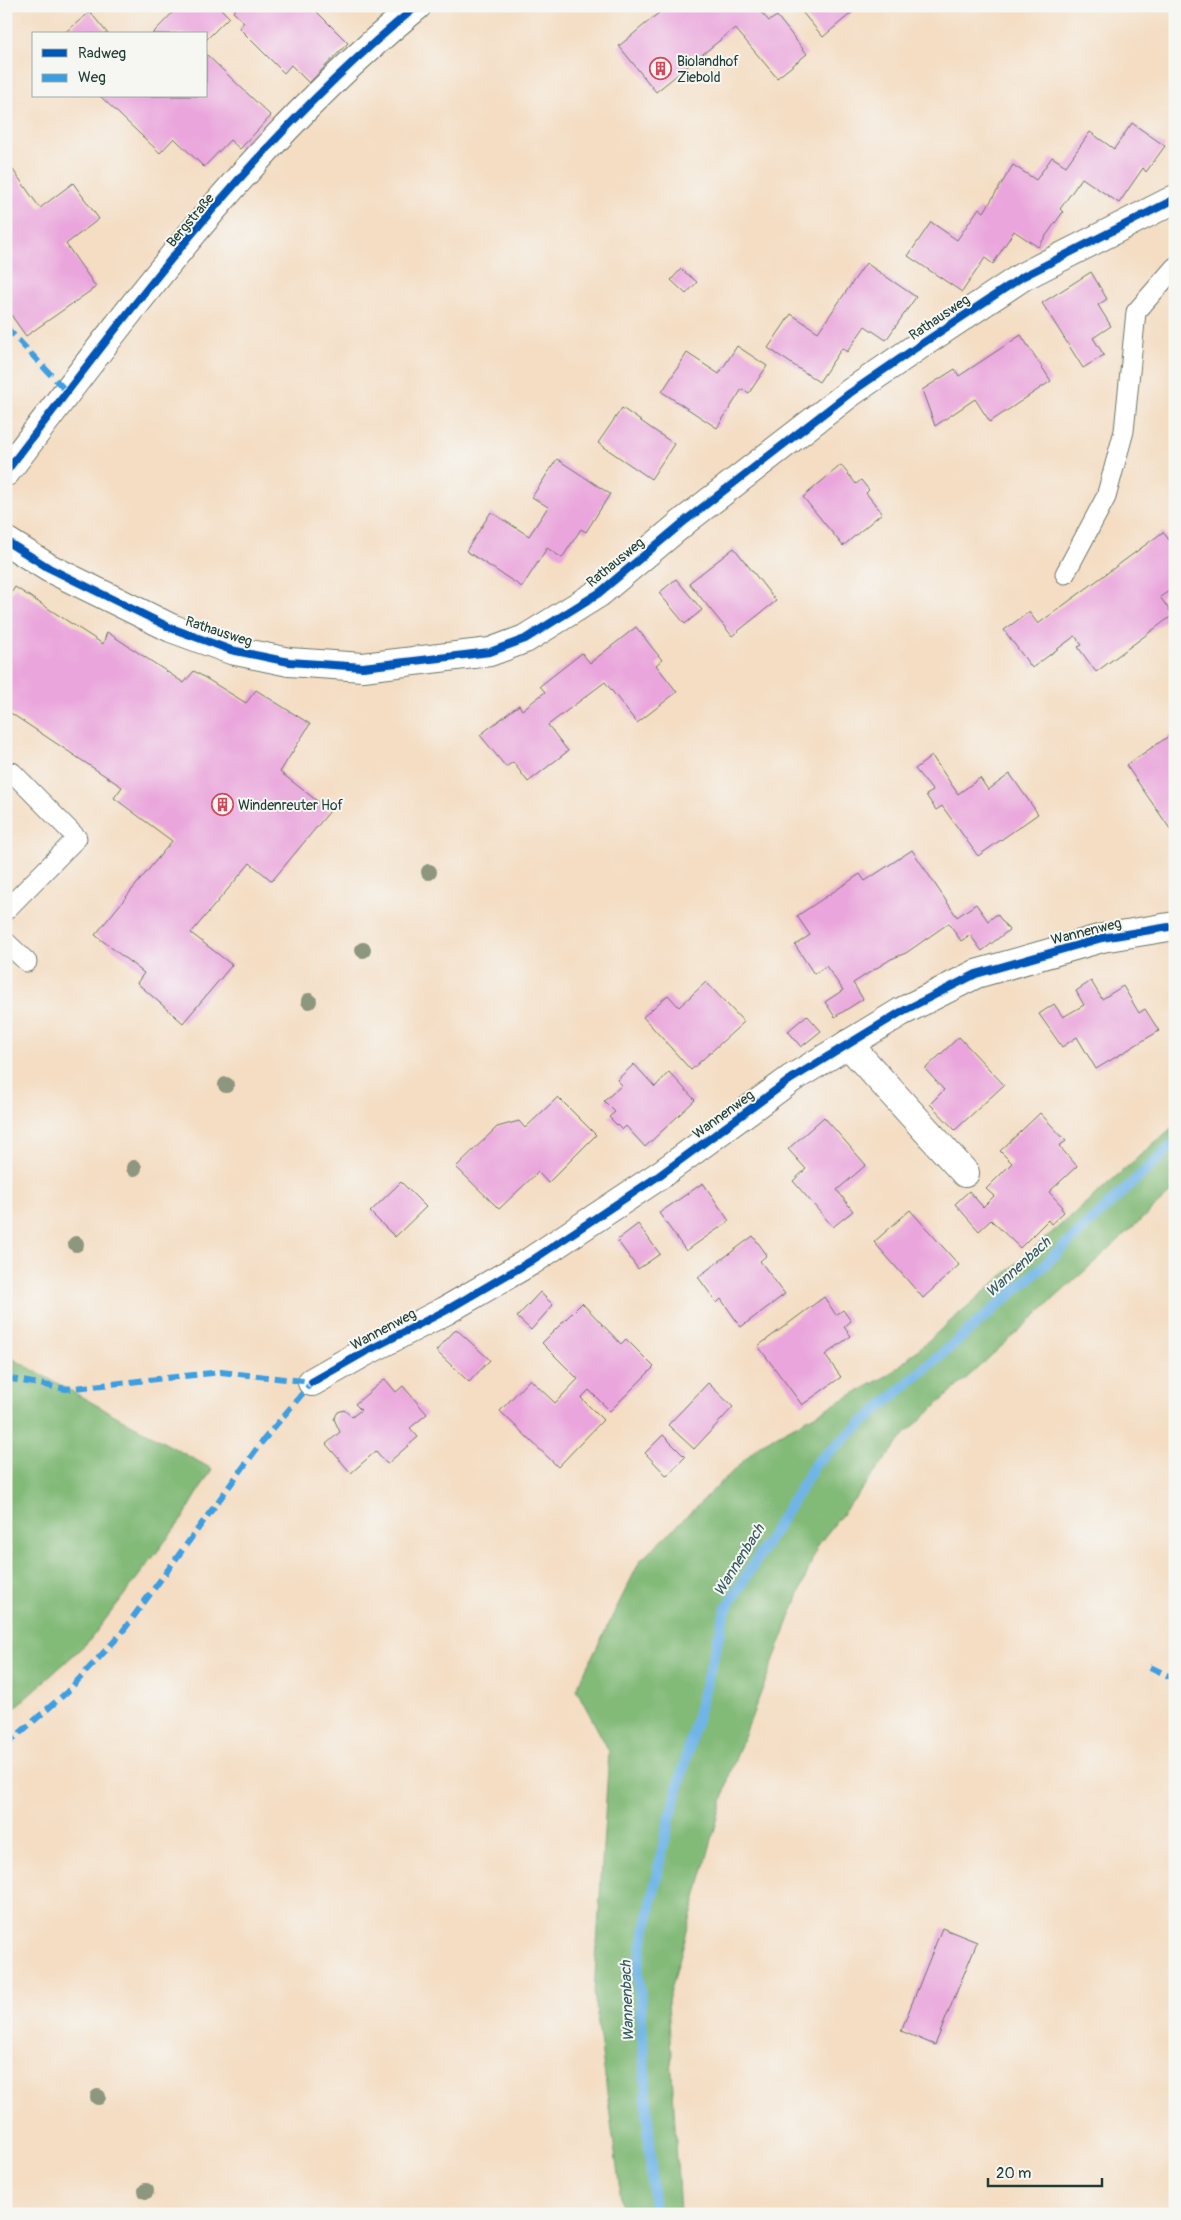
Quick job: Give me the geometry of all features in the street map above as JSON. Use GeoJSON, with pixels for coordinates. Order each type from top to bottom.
{"type":"FeatureCollection","features":[{"type":"Feature","properties":{"kind":"street","name":"Bergstraße"},"geometry":{"type":"LineString","coordinates":[[6,472],[162,273],[257,158],[369,46],[417,6]]}},
{"type":"Feature","properties":{"kind":"street","name":"Rathausweg"},"geometry":{"type":"LineString","coordinates":[[6,541],[49,568],[171,628],[231,650],[289,662],[363,667],[490,652],[525,639],[599,593],[686,520],[850,393],[920,344],[1022,277],[1175,199]]}},
{"type":"Feature","properties":{"kind":"street","name":"Wannenweg"},"geometry":{"type":"LineString","coordinates":[[312,1382],[531,1261],[660,1175],[791,1080],[902,1012],[976,974],[1102,938],[1175,926]]}},
{"type":"Feature","properties":{"kind":"street"},"geometry":{"type":"LineString","coordinates":[[848,1044],[965,1173]]}},
{"type":"Feature","properties":{"kind":"lane"},"geometry":{"type":"LineString","coordinates":[[1065,574],[1106,497],[1124,431],[1136,312],[1175,267]]}},
{"type":"Feature","properties":{"kind":"lane"},"geometry":{"type":"LineString","coordinates":[[6,778],[12,772],[78,838],[6,910]]}},
{"type":"Feature","properties":{"kind":"lane"},"geometry":{"type":"LineString","coordinates":[[6,942],[27,962]]}},
{"type":"Feature","properties":{"kind":"green space"},"geometry":{"type":"Polygon","coordinates":[[[1175,1125],[1175,1189],[906,1433],[818,1545],[730,1773],[668,2001],[680,2214],[623,2214],[594,1993],[609,1751],[576,1689],[640,1561],[761,1444],[890,1374],[1175,1125]]]}},
{"type":"Feature","properties":{"kind":"green space"},"geometry":{"type":"Polygon","coordinates":[[[6,1355],[212,1469],[183,1518],[89,1641],[6,1716],[6,1355]]]}},
{"type":"Feature","properties":{"kind":"building"},"geometry":{"type":"Polygon","coordinates":[[[179,6],[218,6],[229,17],[208,38],[208,32],[154,32],[179,6]]]}},
{"type":"Feature","properties":{"kind":"building"},"geometry":{"type":"Polygon","coordinates":[[[238,6],[311,6],[348,43],[309,83],[291,65],[284,73],[239,28],[244,22],[233,12],[238,6]]]}},
{"type":"Feature","properties":{"kind":"building","name":"Biolandhof Ziebold"},"geometry":{"type":"Polygon","coordinates":[[[667,6],[761,6],[758,9],[769,21],[777,16],[807,54],[777,78],[735,28],[656,92],[619,46],[667,6]]]}},
{"type":"Feature","properties":{"kind":"building"},"geometry":{"type":"Polygon","coordinates":[[[797,6],[853,6],[856,9],[823,37],[797,6]]]}},
{"type":"Feature","properties":{"kind":"building"},"geometry":{"type":"Polygon","coordinates":[[[90,12],[106,32],[65,32],[90,12]]]}},
{"type":"Feature","properties":{"kind":"building"},"geometry":{"type":"Polygon","coordinates":[[[208,56],[271,116],[240,149],[230,140],[204,167],[174,138],[160,153],[102,98],[208,98],[208,56]]]}},
{"type":"Feature","properties":{"kind":"building"},"geometry":{"type":"Polygon","coordinates":[[[1132,123],[1165,146],[1146,172],[1143,168],[1119,203],[1082,178],[1060,209],[1063,212],[1038,247],[1014,231],[993,264],[985,258],[962,292],[908,256],[931,222],[957,240],[979,208],[984,212],[1013,165],[1036,180],[1052,157],[1066,166],[1090,132],[1114,149],[1132,123]]]}},
{"type":"Feature","properties":{"kind":"building"},"geometry":{"type":"Polygon","coordinates":[[[13,170],[40,208],[73,183],[99,219],[66,244],[96,287],[26,336],[6,308],[6,175],[13,170]]]}},
{"type":"Feature","properties":{"kind":"building"},"geometry":{"type":"Polygon","coordinates":[[[866,263],[916,297],[886,340],[865,326],[847,352],[842,348],[819,382],[768,348],[791,314],[818,332],[866,263]]]}},
{"type":"Feature","properties":{"kind":"building"},"geometry":{"type":"Polygon","coordinates":[[[681,269],[697,282],[686,294],[671,280],[681,269]]]}},
{"type":"Feature","properties":{"kind":"building"},"geometry":{"type":"Polygon","coordinates":[[[1091,272],[1107,299],[1098,305],[1111,326],[1093,338],[1104,355],[1083,368],[1042,303],[1091,272]]]}},
{"type":"Feature","properties":{"kind":"building"},"geometry":{"type":"Polygon","coordinates":[[[1021,335],[1051,381],[990,422],[975,399],[935,426],[922,390],[955,369],[959,376],[1021,335]]]}},
{"type":"Feature","properties":{"kind":"building"},"geometry":{"type":"Polygon","coordinates":[[[737,346],[767,366],[749,393],[742,389],[717,428],[662,392],[687,353],[719,374],[737,346]]]}},
{"type":"Feature","properties":{"kind":"building"},"geometry":{"type":"Polygon","coordinates":[[[622,408],[674,444],[651,479],[598,443],[622,408]]]}},
{"type":"Feature","properties":{"kind":"building"},"geometry":{"type":"Polygon","coordinates":[[[557,459],[610,494],[586,532],[581,529],[562,558],[547,548],[522,587],[466,551],[491,512],[529,536],[548,507],[532,497],[557,459]]]}},
{"type":"Feature","properties":{"kind":"building"},"geometry":{"type":"Polygon","coordinates":[[[841,465],[856,484],[861,480],[869,490],[866,493],[882,513],[843,546],[803,497],[841,465]]]}},
{"type":"Feature","properties":{"kind":"building"},"geometry":{"type":"Polygon","coordinates":[[[1163,532],[1175,548],[1175,587],[1160,597],[1173,615],[1096,672],[1078,647],[1082,645],[1075,636],[1032,668],[1004,630],[1029,612],[1038,624],[1163,532]]]}},
{"type":"Feature","properties":{"kind":"building"},"geometry":{"type":"Polygon","coordinates":[[[734,548],[776,601],[732,636],[689,583],[734,548]]]}},
{"type":"Feature","properties":{"kind":"building"},"geometry":{"type":"Polygon","coordinates":[[[676,579],[702,610],[685,624],[659,593],[676,579]]]}},
{"type":"Feature","properties":{"kind":"building","name":"Windenreuter Hof"},"geometry":{"type":"Polygon","coordinates":[[[15,587],[103,644],[107,632],[184,683],[194,671],[246,703],[256,690],[310,724],[280,772],[330,811],[272,881],[250,863],[191,933],[232,965],[183,1023],[137,983],[144,973],[95,935],[172,841],[114,798],[122,787],[6,710],[6,601],[15,587]]]}},
{"type":"Feature","properties":{"kind":"building"},"geometry":{"type":"Polygon","coordinates":[[[636,627],[662,660],[656,665],[677,692],[637,723],[605,682],[548,725],[568,751],[528,782],[513,762],[506,767],[480,735],[519,705],[522,710],[545,692],[540,686],[582,653],[590,663],[636,627]]]}},
{"type":"Feature","properties":{"kind":"building"},"geometry":{"type":"Polygon","coordinates":[[[1175,732],[1175,836],[1126,765],[1175,732]]]}},
{"type":"Feature","properties":{"kind":"building"},"geometry":{"type":"Polygon","coordinates":[[[932,756],[958,794],[980,778],[988,790],[1010,774],[1038,814],[978,856],[942,806],[936,810],[926,795],[933,791],[915,769],[932,756]]]}},
{"type":"Feature","properties":{"kind":"building"},"geometry":{"type":"Polygon","coordinates":[[[912,850],[957,917],[976,904],[988,921],[997,914],[1009,930],[982,951],[970,935],[961,941],[949,923],[906,953],[891,959],[853,983],[863,999],[835,1017],[825,1002],[843,990],[826,966],[814,974],[795,945],[810,935],[797,916],[860,874],[865,881],[912,850]]]}},
{"type":"Feature","properties":{"kind":"building"},"geometry":{"type":"Polygon","coordinates":[[[1091,981],[1102,999],[1123,986],[1139,1013],[1145,1009],[1159,1031],[1096,1069],[1077,1037],[1062,1047],[1039,1014],[1054,1004],[1063,1017],[1084,1005],[1076,991],[1091,981]]]}},
{"type":"Feature","properties":{"kind":"building"},"geometry":{"type":"Polygon","coordinates":[[[706,982],[744,1022],[691,1070],[643,1017],[668,995],[679,1007],[706,982]]]}},
{"type":"Feature","properties":{"kind":"building"},"geometry":{"type":"Polygon","coordinates":[[[807,1015],[821,1031],[801,1047],[788,1031],[807,1015]]]}},
{"type":"Feature","properties":{"kind":"building"},"geometry":{"type":"Polygon","coordinates":[[[959,1037],[1004,1085],[955,1130],[930,1104],[944,1090],[925,1069],[959,1037]]]}},
{"type":"Feature","properties":{"kind":"building"},"geometry":{"type":"Polygon","coordinates":[[[634,1064],[655,1087],[669,1072],[695,1100],[645,1147],[626,1126],[622,1130],[609,1117],[615,1112],[604,1101],[622,1085],[617,1080],[634,1064]]]}},
{"type":"Feature","properties":{"kind":"building"},"geometry":{"type":"Polygon","coordinates":[[[558,1097],[596,1135],[548,1183],[538,1172],[499,1209],[456,1167],[497,1127],[519,1121],[525,1128],[558,1097]]]}},
{"type":"Feature","properties":{"kind":"building"},"geometry":{"type":"Polygon","coordinates":[[[1040,1113],[1066,1141],[1059,1146],[1077,1166],[1049,1192],[1062,1206],[1061,1208],[1064,1212],[1051,1224],[1048,1220],[1020,1248],[991,1220],[979,1231],[955,1204],[969,1191],[983,1207],[994,1196],[986,1189],[1012,1163],[1000,1151],[1040,1113]]]}},
{"type":"Feature","properties":{"kind":"building"},"geometry":{"type":"Polygon","coordinates":[[[824,1117],[866,1165],[837,1190],[853,1211],[833,1227],[793,1181],[806,1169],[788,1149],[824,1117]]]}},
{"type":"Feature","properties":{"kind":"building"},"geometry":{"type":"Polygon","coordinates":[[[401,1182],[426,1207],[395,1237],[370,1212],[401,1182]]]}},
{"type":"Feature","properties":{"kind":"building"},"geometry":{"type":"Polygon","coordinates":[[[703,1183],[729,1221],[686,1251],[659,1213],[703,1183]]]}},
{"type":"Feature","properties":{"kind":"building"},"geometry":{"type":"Polygon","coordinates":[[[910,1210],[959,1265],[923,1298],[874,1242],[910,1210]]]}},
{"type":"Feature","properties":{"kind":"building"},"geometry":{"type":"Polygon","coordinates":[[[638,1224],[660,1254],[638,1269],[617,1240],[638,1224]]]}},
{"type":"Feature","properties":{"kind":"building"},"geometry":{"type":"Polygon","coordinates":[[[753,1236],[767,1255],[760,1261],[785,1294],[741,1327],[721,1299],[717,1303],[698,1277],[753,1236]]]}},
{"type":"Feature","properties":{"kind":"building"},"geometry":{"type":"Polygon","coordinates":[[[540,1292],[553,1305],[531,1330],[517,1317],[540,1292]]]}},
{"type":"Feature","properties":{"kind":"building"},"geometry":{"type":"Polygon","coordinates":[[[824,1297],[836,1315],[843,1310],[851,1321],[844,1327],[851,1336],[825,1355],[841,1377],[802,1405],[758,1346],[824,1297]]]}},
{"type":"Feature","properties":{"kind":"building"},"geometry":{"type":"Polygon","coordinates":[[[582,1303],[621,1344],[626,1339],[654,1367],[610,1411],[589,1390],[581,1398],[603,1420],[558,1467],[500,1411],[530,1379],[555,1403],[578,1379],[542,1343],[582,1303]]]}},
{"type":"Feature","properties":{"kind":"building"},"geometry":{"type":"Polygon","coordinates":[[[456,1329],[490,1360],[469,1382],[436,1351],[456,1329]]]}},
{"type":"Feature","properties":{"kind":"building"},"geometry":{"type":"Polygon","coordinates":[[[385,1379],[396,1392],[403,1386],[427,1414],[410,1428],[418,1437],[387,1464],[376,1451],[351,1473],[326,1444],[340,1432],[334,1419],[338,1412],[344,1410],[352,1417],[361,1410],[355,1404],[385,1379]]]}},
{"type":"Feature","properties":{"kind":"building"},"geometry":{"type":"Polygon","coordinates":[[[708,1383],[733,1407],[694,1449],[668,1425],[708,1383]]]}},
{"type":"Feature","properties":{"kind":"building"},"geometry":{"type":"Polygon","coordinates":[[[663,1435],[685,1457],[667,1476],[645,1453],[663,1435]]]}},
{"type":"Feature","properties":{"kind":"building"},"geometry":{"type":"Polygon","coordinates":[[[942,1928],[977,1942],[935,2045],[901,2031],[942,1928]]]}},
{"type":"Feature","properties":{"kind":"waterway","name":"Wannenbach"},"geometry":{"type":"LineString","coordinates":[[654,2214],[638,1965],[667,1829],[726,1609],[816,1463],[1041,1268],[1175,1143]]}},
{"type":"Feature","properties":{"kind":"marked path"},"geometry":{"type":"LineString","coordinates":[[6,327],[67,392]]}},
{"type":"Feature","properties":{"kind":"marked path"},"geometry":{"type":"LineString","coordinates":[[6,1378],[66,1389],[221,1372],[312,1382]]}},
{"type":"Feature","properties":{"kind":"marked path"},"geometry":{"type":"LineString","coordinates":[[6,1745],[66,1693],[120,1635],[261,1443],[312,1382]]}},
{"type":"Feature","properties":{"kind":"marked path"},"geometry":{"type":"LineString","coordinates":[[1150,1667],[1175,1679]]}},
{"type":"Feature","properties":{"kind":"cycle path"},"geometry":{"type":"LineString","coordinates":[[6,472],[100,348],[198,226],[250,167],[303,111],[359,57],[417,6]]}},
{"type":"Feature","properties":{"kind":"cycle path"},"geometry":{"type":"LineString","coordinates":[[6,541],[49,568],[171,628],[231,650],[289,662],[363,667],[490,652],[525,639],[599,593],[686,520],[850,393],[1022,277],[1175,199]]}},
{"type":"Feature","properties":{"kind":"cycle path"},"geometry":{"type":"LineString","coordinates":[[312,1382],[363,1353],[445,1311],[531,1261],[660,1175],[791,1079],[901,1012],[976,974],[1102,938],[1175,926]]}},
{"type":"Feature","properties":{"kind":"place","name":"Biolandhof Ziebold"},"geometry":{"type":"Point","coordinates":[661,69]}},
{"type":"Feature","properties":{"kind":"place","name":"Windenreuter Hof"},"geometry":{"type":"Point","coordinates":[222,805]}}]}
